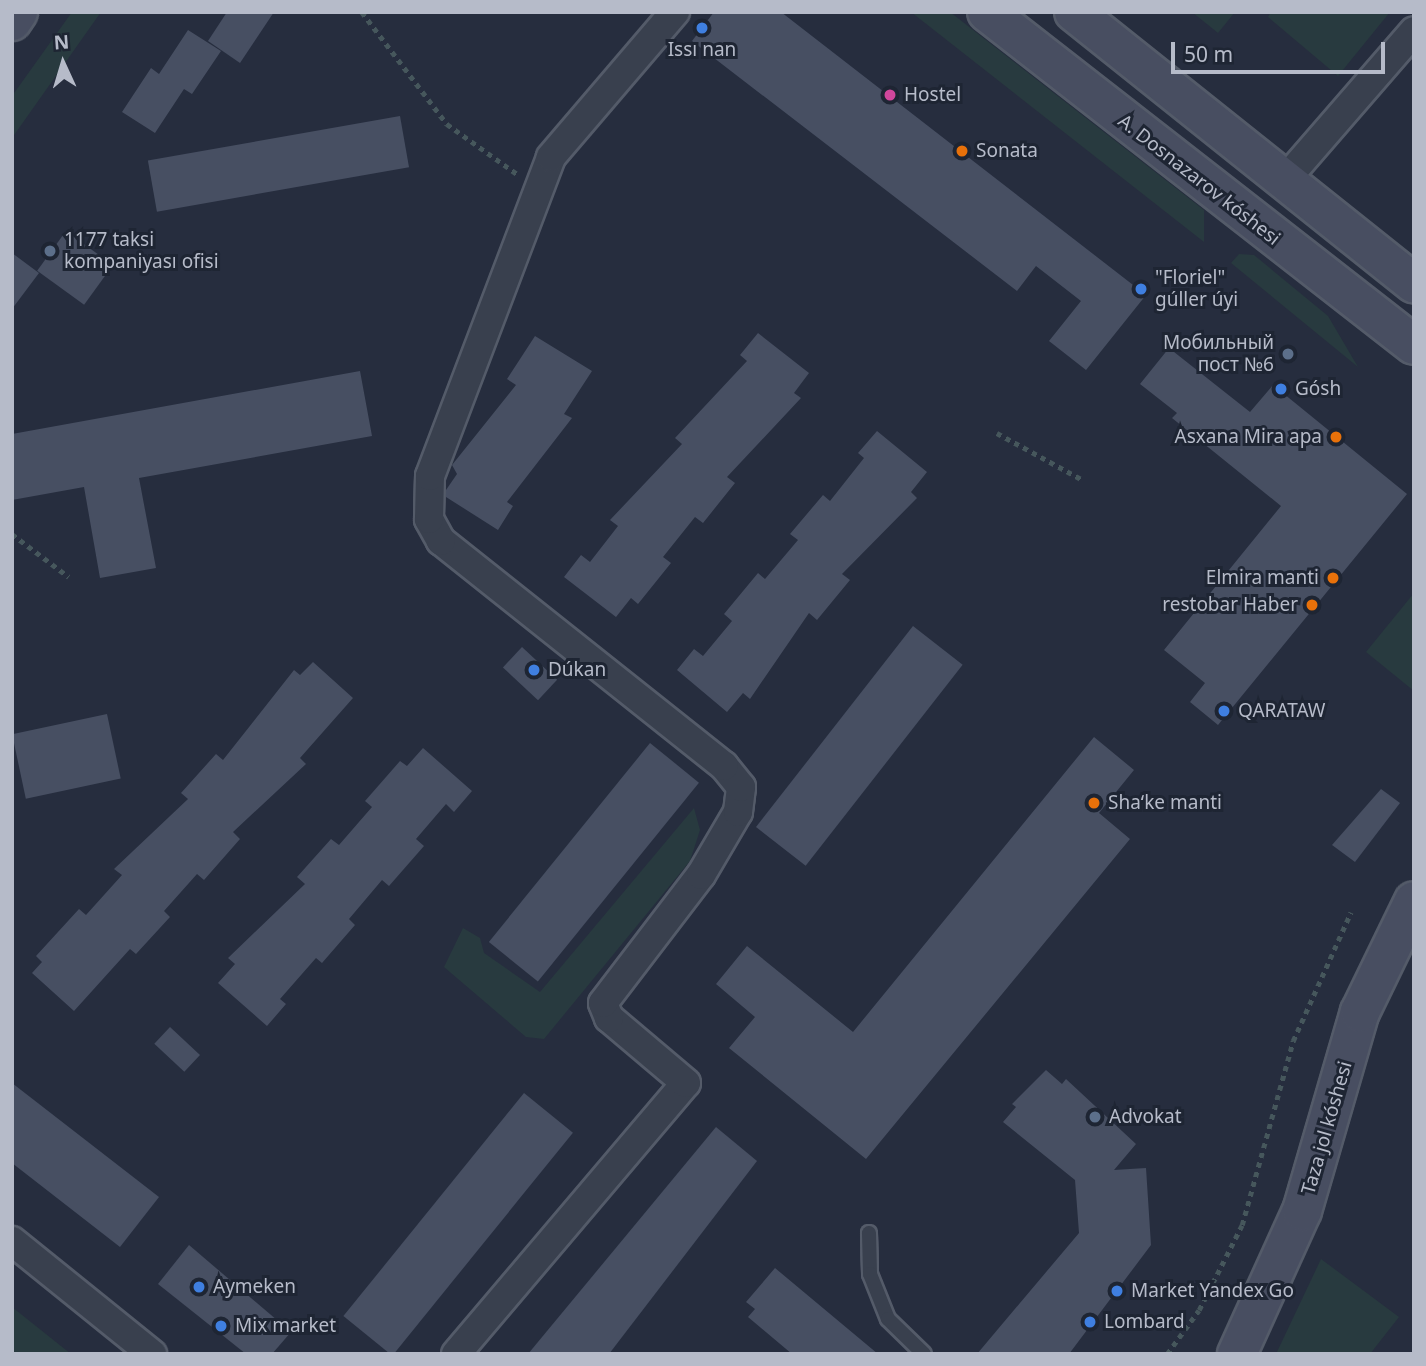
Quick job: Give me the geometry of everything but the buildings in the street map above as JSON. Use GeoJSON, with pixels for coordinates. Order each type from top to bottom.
{"type":"FeatureCollection","features":[{"type":"Feature","properties":{"kind":"main road"},"geometry":{"type":"LineString","coordinates":[[12,21],[18,12]]}},
{"type":"Feature","properties":{"kind":"main road","name":"A. Dosnazarov kóshesi"},"geometry":{"type":"LineString","coordinates":[[987,12],[1414,345]]}},
{"type":"Feature","properties":{"kind":"main road"},"geometry":{"type":"LineString","coordinates":[[1074,12],[1414,283]]}},
{"type":"Feature","properties":{"kind":"main road","name":"Taza jol kóshesi"},"geometry":{"type":"LineString","coordinates":[[1237,1354],[1302,1211],[1360,1012],[1414,901]]}},
{"type":"Feature","properties":{"kind":"street"},"geometry":{"type":"LineString","coordinates":[[456,1354],[686,1083],[609,1018],[603,1003],[701,875],[738,812],[741,787],[440,541],[429,519],[430,475],[551,157],[675,12]]}},
{"type":"Feature","properties":{"kind":"street"},"geometry":{"type":"LineString","coordinates":[[1285,180],[1414,31]]}},
{"type":"Feature","properties":{"kind":"street"},"geometry":{"type":"LineString","coordinates":[[12,1241],[152,1354]]}},
{"type":"Feature","properties":{"kind":"lane"},"geometry":{"type":"LineString","coordinates":[[869,1233],[870,1273],[888,1319],[924,1354]]}},
{"type":"Feature","properties":{"kind":"path"},"geometry":{"type":"LineString","coordinates":[[362,12],[447,124],[538,189]]}},
{"type":"Feature","properties":{"kind":"path"},"geometry":{"type":"LineString","coordinates":[[997,433],[1083,480]]}},
{"type":"Feature","properties":{"kind":"path"},"geometry":{"type":"LineString","coordinates":[[12,534],[69,577]]}},
{"type":"Feature","properties":{"kind":"path"},"geometry":{"type":"LineString","coordinates":[[1167,1354],[1199,1310],[1242,1225],[1293,1041],[1351,912]]}},
{"type":"Feature","properties":{"kind":"shaded area"},"geometry":{"type":"Polygon","coordinates":[[[72,12],[101,12],[12,138],[12,96],[72,12]]]}},
{"type":"Feature","properties":{"kind":"shaded area"},"geometry":{"type":"Polygon","coordinates":[[[911,12],[950,12],[1204,210],[1204,242],[911,12]]]}},
{"type":"Feature","properties":{"kind":"shaded area"},"geometry":{"type":"Polygon","coordinates":[[[1192,12],[1235,12],[1218,33],[1192,12]]]}},
{"type":"Feature","properties":{"kind":"shaded area"},"geometry":{"type":"Polygon","coordinates":[[[1271,12],[1390,12],[1338,76],[1268,17],[1271,12]]]}},
{"type":"Feature","properties":{"kind":"shaded area"},"geometry":{"type":"Polygon","coordinates":[[[1239,254],[1254,255],[1328,316],[1358,367],[1231,263],[1239,254]]]}},
{"type":"Feature","properties":{"kind":"shaded area"},"geometry":{"type":"Polygon","coordinates":[[[1414,593],[1414,691],[1366,652],[1414,593]]]}},
{"type":"Feature","properties":{"kind":"shaded area"},"geometry":{"type":"Polygon","coordinates":[[[694,808],[700,830],[690,861],[544,1039],[526,1037],[444,967],[463,928],[480,938],[484,953],[540,992],[694,808]]]}},
{"type":"Feature","properties":{"kind":"shaded area"},"geometry":{"type":"Polygon","coordinates":[[[1321,1259],[1399,1317],[1370,1354],[1276,1354],[1321,1259]]]}},
{"type":"Feature","properties":{"kind":"shaded area"},"geometry":{"type":"Polygon","coordinates":[[[12,1307],[71,1354],[12,1354],[12,1307]]]}},
{"type":"Feature","properties":{"kind":"place","name":"Issı nan"},"geometry":{"type":"Point","coordinates":[702,28]}},
{"type":"Feature","properties":{"kind":"place","name":"Hostel"},"geometry":{"type":"Point","coordinates":[890,95]}},
{"type":"Feature","properties":{"kind":"place","name":"Sonata"},"geometry":{"type":"Point","coordinates":[962,151]}},
{"type":"Feature","properties":{"kind":"place","name":"1177 taksi kompaniyası ofisi"},"geometry":{"type":"Point","coordinates":[50,251]}},
{"type":"Feature","properties":{"kind":"place","name":"\"Floriel\" gúller úyi"},"geometry":{"type":"Point","coordinates":[1141,289]}},
{"type":"Feature","properties":{"kind":"place","name":"Мобильный пост №6"},"geometry":{"type":"Point","coordinates":[1288,354]}},
{"type":"Feature","properties":{"kind":"place","name":"Gósh"},"geometry":{"type":"Point","coordinates":[1281,389]}},
{"type":"Feature","properties":{"kind":"place","name":"Asxana Mira apa"},"geometry":{"type":"Point","coordinates":[1336,437]}},
{"type":"Feature","properties":{"kind":"place","name":"Elmira manti"},"geometry":{"type":"Point","coordinates":[1333,578]}},
{"type":"Feature","properties":{"kind":"place","name":"restobar Haber"},"geometry":{"type":"Point","coordinates":[1312,605]}},
{"type":"Feature","properties":{"kind":"place","name":"Dúkan"},"geometry":{"type":"Point","coordinates":[534,670]}},
{"type":"Feature","properties":{"kind":"place","name":"QARATAW"},"geometry":{"type":"Point","coordinates":[1224,711]}},
{"type":"Feature","properties":{"kind":"place","name":"Shaʻke manti"},"geometry":{"type":"Point","coordinates":[1094,803]}},
{"type":"Feature","properties":{"kind":"place","name":"Advokat"},"geometry":{"type":"Point","coordinates":[1095,1117]}},
{"type":"Feature","properties":{"kind":"place","name":"Aymeken"},"geometry":{"type":"Point","coordinates":[199,1287]}},
{"type":"Feature","properties":{"kind":"place","name":"Market Yandex Go"},"geometry":{"type":"Point","coordinates":[1117,1291]}},
{"type":"Feature","properties":{"kind":"place","name":"Lombard"},"geometry":{"type":"Point","coordinates":[1090,1322]}},
{"type":"Feature","properties":{"kind":"place","name":"Mix market"},"geometry":{"type":"Point","coordinates":[221,1326]}}]}
